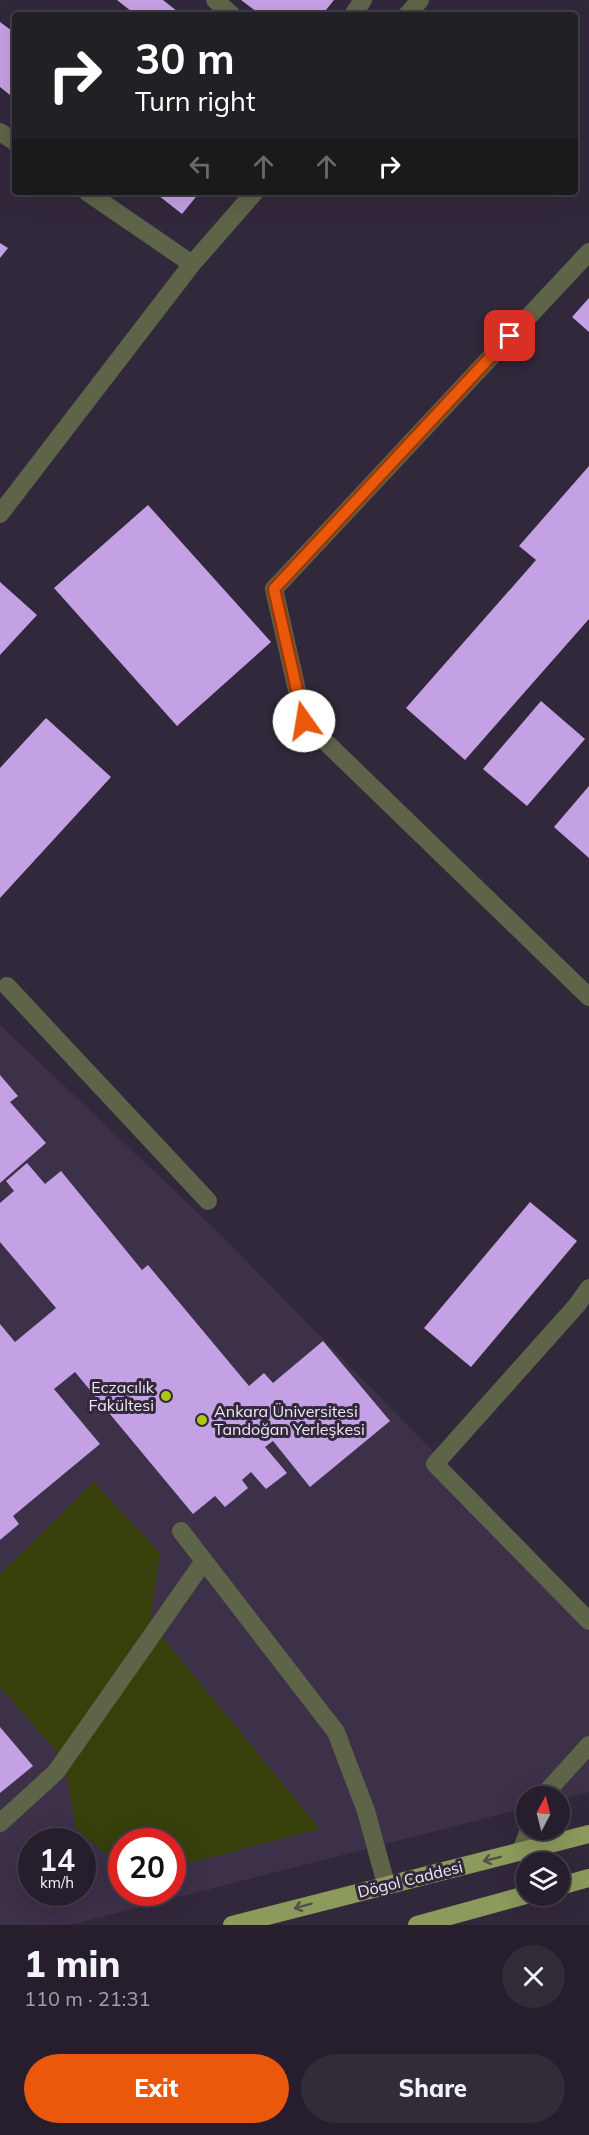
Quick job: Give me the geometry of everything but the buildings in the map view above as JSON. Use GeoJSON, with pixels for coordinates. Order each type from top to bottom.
{"type":"FeatureCollection","features":[{"type":"Feature","properties":{"kind":"main road","name":"Dögol Caddesi"},"geometry":{"type":"LineString","coordinates":[[232,1925],[589,1834]]}},
{"type":"Feature","properties":{"kind":"main road"},"geometry":{"type":"LineString","coordinates":[[570,1883],[589,1878]]}},
{"type":"Feature","properties":{"kind":"main road"},"geometry":{"type":"LineString","coordinates":[[426,1924],[516,1898]]}},
{"type":"Feature","properties":{"kind":"lane"},"geometry":{"type":"LineString","coordinates":[[215,0],[229,12]]}},
{"type":"Feature","properties":{"kind":"lane"},"geometry":{"type":"LineString","coordinates":[[410,12],[420,0]]}},
{"type":"Feature","properties":{"kind":"lane"},"geometry":{"type":"LineString","coordinates":[[91,195],[192,264]]}},
{"type":"Feature","properties":{"kind":"lane"},"geometry":{"type":"LineString","coordinates":[[0,514],[192,264],[252,195]]}},
{"type":"Feature","properties":{"kind":"lane"},"geometry":{"type":"LineString","coordinates":[[589,252],[274,589],[304,721],[589,997]]}},
{"type":"Feature","properties":{"kind":"lane"},"geometry":{"type":"LineString","coordinates":[[2,987],[208,1201]]}},
{"type":"Feature","properties":{"kind":"lane"},"geometry":{"type":"LineString","coordinates":[[589,1288],[583,1311],[435,1464],[589,1621]]}},
{"type":"Feature","properties":{"kind":"lane"},"geometry":{"type":"LineString","coordinates":[[181,1531],[336,1732],[366,1811],[386,1884]]}},
{"type":"Feature","properties":{"kind":"lane"},"geometry":{"type":"LineString","coordinates":[[0,1823],[56,1772],[204,1561]]}},
{"type":"Feature","properties":{"kind":"lane"},"geometry":{"type":"LineString","coordinates":[[552,1786],[589,1745]]}},
{"type":"Feature","properties":{"kind":"lane"},"geometry":{"type":"LineString","coordinates":[[521,1851],[525,1840]]}},
{"type":"Feature","properties":{"kind":"shaded area","name":"Ankara Üniversitesi Tandoğan Yerleşkesi"},"geometry":{"type":"Polygon","coordinates":[[[0,1025],[217,1231],[589,1610],[589,1792],[570,1797],[570,1786],[516,1786],[516,1811],[186,1895],[186,1828],[108,1828],[108,1906],[144,1906],[70,1925],[0,1925],[0,1025]]]}},
{"type":"Feature","properties":{"kind":"green space"},"geometry":{"type":"Polygon","coordinates":[[[94,1482],[160,1553],[150,1622],[320,1829],[186,1864],[186,1828],[108,1828],[108,1856],[96,1845],[96,1828],[76,1828],[63,1759],[0,1687],[0,1574],[94,1482]]]}},
{"type":"Feature","properties":{"kind":"place","name":"Eczacılık Fakültesi"},"geometry":{"type":"Point","coordinates":[166,1396]}},
{"type":"Feature","properties":{"kind":"place","name":"Ankara Üniversitesi Tandoğan Yerleşkesi"},"geometry":{"type":"Point","coordinates":[202,1420]}},
{"type":"Feature","properties":{"kind":"route"},"geometry":{"type":"LineString","coordinates":[[304,721],[274,589],[510,336]]}}]}
